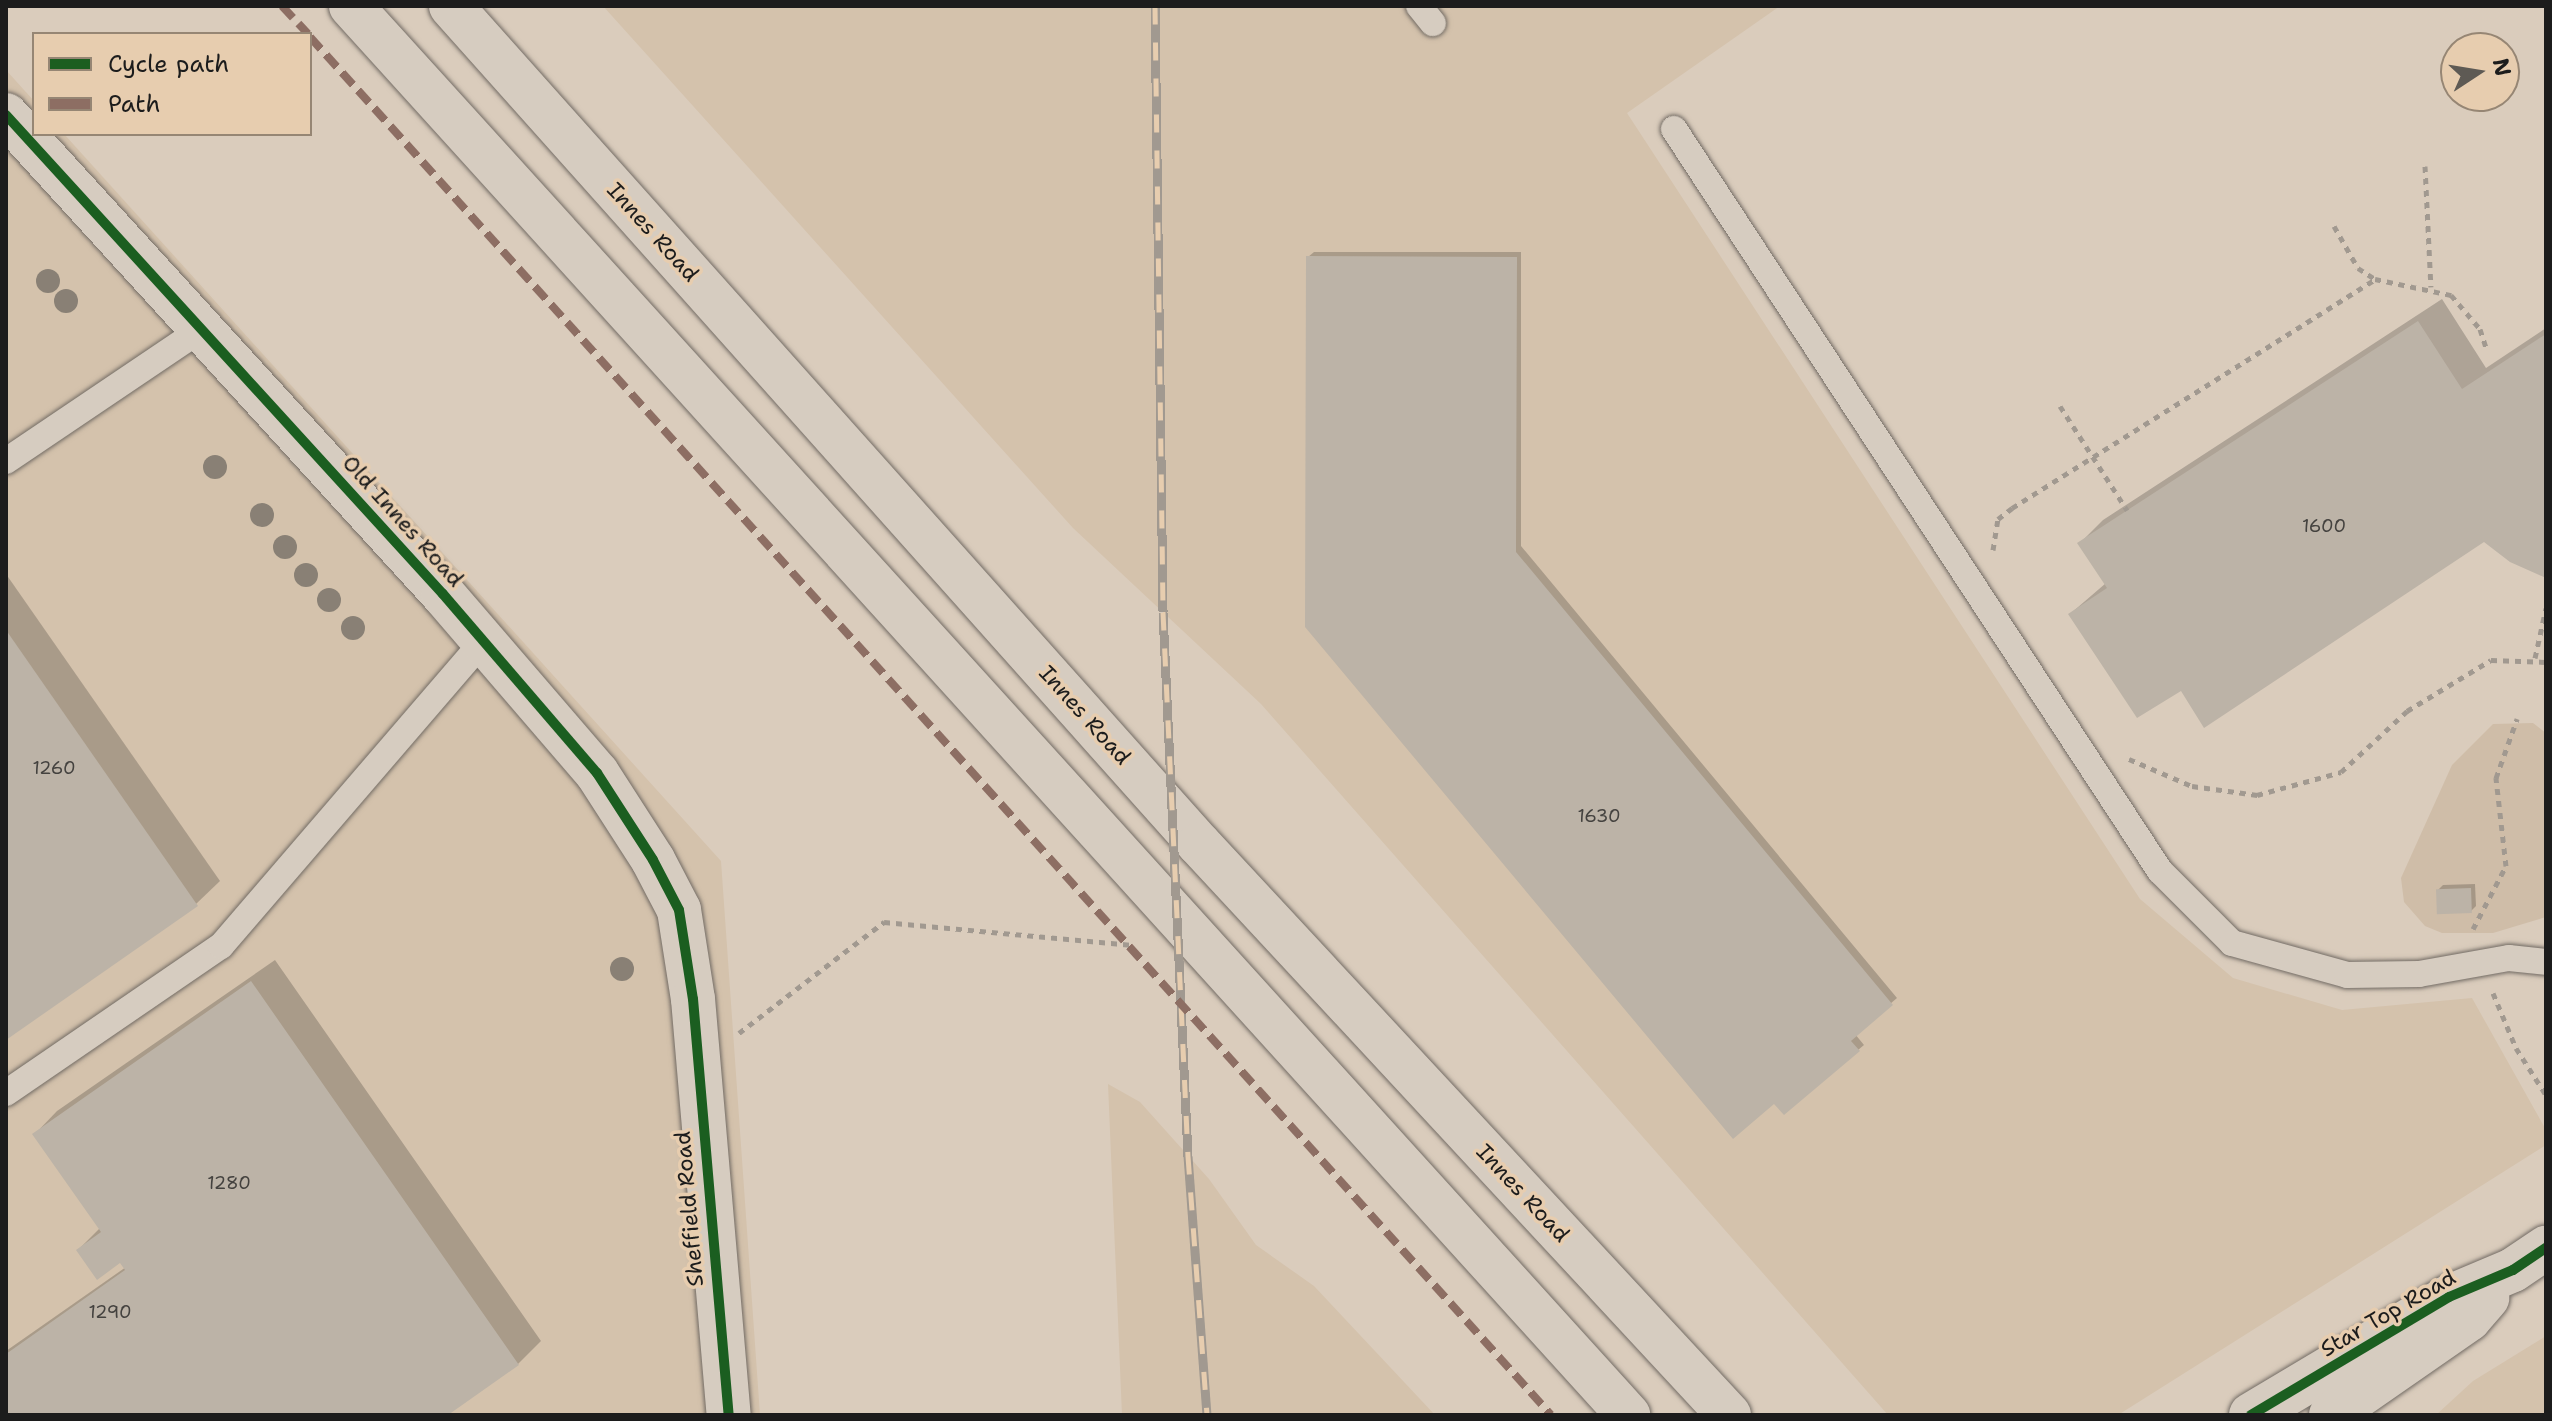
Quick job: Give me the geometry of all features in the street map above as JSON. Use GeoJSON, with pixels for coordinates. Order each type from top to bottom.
{"type":"FeatureCollection","features":[{"type":"Feature","properties":{"kind":"main road"},"geometry":{"type":"LineString","coordinates":[[351,6],[1628,1415]]}},
{"type":"Feature","properties":{"kind":"main road","name":"Innes Road"},"geometry":{"type":"LineString","coordinates":[[451,6],[1199,844],[1729,1415]]}},
{"type":"Feature","properties":{"kind":"main road","name":"Old Innes Road"},"geometry":{"type":"LineString","coordinates":[[6,115],[483,641],[597,773],[653,860],[679,910],[693,999]]}},
{"type":"Feature","properties":{"kind":"main road","name":"Sheffield Road"},"geometry":{"type":"LineString","coordinates":[[693,999],[696,1066],[729,1415]]}},
{"type":"Feature","properties":{"kind":"main road","name":"Star Top Road"},"geometry":{"type":"LineString","coordinates":[[2251,1415],[2449,1297],[2530,1259]]}},
{"type":"Feature","properties":{"kind":"main road","name":"Star Top Road"},"geometry":{"type":"LineString","coordinates":[[2331,1415],[2469,1319],[2530,1259]]}},
{"type":"Feature","properties":{"kind":"lane"},"geometry":{"type":"LineString","coordinates":[[1674,129],[2160,871],[2232,943],[2284,961],[2357,975],[2419,974],[2509,958],[2546,962]]}},
{"type":"Feature","properties":{"kind":"lane"},"geometry":{"type":"LineString","coordinates":[[6,461],[202,329]]}},
{"type":"Feature","properties":{"kind":"lane"},"geometry":{"type":"LineString","coordinates":[[6,1093],[221,946],[483,641]]}},
{"type":"Feature","properties":{"kind":"path"},"geometry":{"type":"LineString","coordinates":[[2425,166],[2431,287]]}},
{"type":"Feature","properties":{"kind":"path"},"geometry":{"type":"LineString","coordinates":[[2334,226],[2358,268],[2375,279],[2431,287],[2451,295],[2480,329],[2486,347]]}},
{"type":"Feature","properties":{"kind":"path"},"geometry":{"type":"LineString","coordinates":[[1995,560],[1991,539],[1998,519],[2375,279]]}},
{"type":"Feature","properties":{"kind":"path"},"geometry":{"type":"LineString","coordinates":[[2060,406],[2127,510]]}},
{"type":"Feature","properties":{"kind":"path"},"geometry":{"type":"LineString","coordinates":[[2535,658],[2546,608]]}},
{"type":"Feature","properties":{"kind":"path"},"geometry":{"type":"LineString","coordinates":[[2118,755],[2192,786],[2257,795],[2341,772],[2368,742],[2460,674],[2491,660],[2535,658],[2546,662]]}},
{"type":"Feature","properties":{"kind":"path"},"geometry":{"type":"LineString","coordinates":[[2469,937],[2506,866],[2496,778],[2517,719]]}},
{"type":"Feature","properties":{"kind":"path"},"geometry":{"type":"LineString","coordinates":[[696,1066],[884,922],[1130,945]]}},
{"type":"Feature","properties":{"kind":"path"},"geometry":{"type":"LineString","coordinates":[[2489,985],[2516,1048],[2546,1095]]}},
{"type":"Feature","properties":{"kind":"shaded area"},"geometry":{"type":"Polygon","coordinates":[[[603,6],[1780,6],[1627,113],[2140,899],[2233,978],[2342,1010],[2472,998],[2546,1130],[2546,1145],[2118,1415],[1888,1415],[1261,704],[1073,528],[603,6]]]}},
{"type":"Feature","properties":{"kind":"shaded area"},"geometry":{"type":"Polygon","coordinates":[[[6,70],[32,99],[32,136],[66,136],[721,861],[760,1415],[6,1415],[6,70]]]}},
{"type":"Feature","properties":{"kind":"shaded area"},"geometry":{"type":"Polygon","coordinates":[[[2533,723],[2546,733],[2546,917],[2493,933],[2442,933],[2425,926],[2404,902],[2401,878],[2452,765],[2493,724],[2533,723]]]}},
{"type":"Feature","properties":{"kind":"shaded area"},"geometry":{"type":"Polygon","coordinates":[[[1108,1084],[1140,1102],[1209,1179],[1256,1245],[1314,1286],[1435,1415],[1122,1415],[1108,1084]]]}},
{"type":"Feature","properties":{"kind":"shaded area"},"geometry":{"type":"Polygon","coordinates":[[[2546,1336],[2546,1415],[2436,1415],[2473,1381],[2546,1336]]]}},
{"type":"Feature","properties":{"kind":"building"},"geometry":{"type":"Polygon","coordinates":[[[1306,256],[1517,257],[1516,552],[1893,1005],[1851,1041],[1860,1051],[1784,1115],[1774,1104],[1733,1139],[1305,627],[1306,256]]]}},
{"type":"Feature","properties":{"kind":"building"},"geometry":{"type":"Polygon","coordinates":[[[2418,321],[2462,389],[2546,334],[2546,578],[2510,562],[2484,542],[2204,728],[2181,691],[2137,718],[2068,614],[2107,588],[2077,543],[2418,321]]]}},
{"type":"Feature","properties":{"kind":"building"},"geometry":{"type":"Polygon","coordinates":[[[6,630],[198,906],[6,1040],[6,630]]]}},
{"type":"Feature","properties":{"kind":"building"},"geometry":{"type":"Polygon","coordinates":[[[2471,888],[2472,913],[2437,914],[2436,889],[2471,888]]]}},
{"type":"Feature","properties":{"kind":"building"},"geometry":{"type":"Polygon","coordinates":[[[251,981],[519,1365],[448,1415],[6,1415],[6,1354],[125,1270],[120,1263],[97,1280],[76,1250],[101,1232],[32,1134],[251,981]]]}},
{"type":"Feature","properties":{"kind":"railway"},"geometry":{"type":"LineString","coordinates":[[1155,6],[1163,612],[1188,1156],[1207,1415]]}},
{"type":"Feature","properties":{"kind":"marked path"},"geometry":{"type":"LineString","coordinates":[[282,6],[306,32]]}},
{"type":"Feature","properties":{"kind":"marked path"},"geometry":{"type":"LineString","coordinates":[[312,39],[1551,1415]]}},
{"type":"Feature","properties":{"kind":"cycle path"},"geometry":{"type":"LineString","coordinates":[[6,115],[443,594],[597,773],[653,860],[679,910],[693,999],[729,1415]]}},
{"type":"Feature","properties":{"kind":"cycle path"},"geometry":{"type":"LineString","coordinates":[[2251,1415],[2449,1297],[2513,1270],[2546,1248]]}}]}
